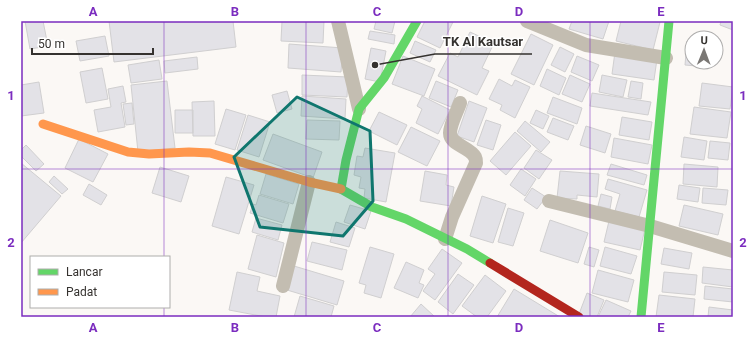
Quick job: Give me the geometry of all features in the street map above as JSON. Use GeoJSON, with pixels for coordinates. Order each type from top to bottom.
{"type":"FeatureCollection","features":[{"type":"Feature","properties":{"kind":"street"},"geometry":{"type":"LineString","coordinates":[[338,21],[359,109]]}},
{"type":"Feature","properties":{"kind":"street"},"geometry":{"type":"LineString","coordinates":[[341,189],[346,160],[359,109],[384,78],[417,21]]}},
{"type":"Feature","properties":{"kind":"street"},"geometry":{"type":"LineString","coordinates":[[527,21],[586,45],[666,58]]}},
{"type":"Feature","properties":{"kind":"street"},"geometry":{"type":"LineString","coordinates":[[642,317],[670,21]]}},
{"type":"Feature","properties":{"kind":"street"},"geometry":{"type":"LineString","coordinates":[[445,239],[452,217],[476,163],[475,157],[472,153],[452,140],[450,136],[460,103]]}},
{"type":"Feature","properties":{"kind":"street"},"geometry":{"type":"LineString","coordinates":[[43,124],[140,155],[198,151],[210,153],[309,182],[341,189],[372,207],[406,219],[467,249],[579,317]]}},
{"type":"Feature","properties":{"kind":"street"},"geometry":{"type":"LineString","coordinates":[[283,286],[309,182]]}},
{"type":"Feature","properties":{"kind":"street"},"geometry":{"type":"LineString","coordinates":[[549,201],[650,226],[733,251]]}},
{"type":"Feature","properties":{"kind":"highlighted area"},"geometry":{"type":"Polygon","coordinates":[[[297,97],[370,131],[373,201],[343,236],[260,227],[234,157],[297,97]]]}},
{"type":"Feature","properties":{"kind":"building"},"geometry":{"type":"Polygon","coordinates":[[[25,21],[43,21],[48,46],[30,49],[25,21]]]}},
{"type":"Feature","properties":{"kind":"building"},"geometry":{"type":"Polygon","coordinates":[[[109,21],[233,21],[236,47],[114,62],[109,21]]]}},
{"type":"Feature","properties":{"kind":"building"},"geometry":{"type":"Polygon","coordinates":[[[282,21],[324,21],[323,43],[281,41],[282,21]]]}},
{"type":"Feature","properties":{"kind":"building"},"geometry":{"type":"Polygon","coordinates":[[[376,21],[395,21],[392,33],[374,29],[376,21]]]}},
{"type":"Feature","properties":{"kind":"building"},"geometry":{"type":"Polygon","coordinates":[[[425,21],[453,22],[440,48],[417,37],[425,21]]]}},
{"type":"Feature","properties":{"kind":"building"},"geometry":{"type":"Polygon","coordinates":[[[572,21],[609,21],[603,39],[569,29],[572,21]]]}},
{"type":"Feature","properties":{"kind":"building"},"geometry":{"type":"Polygon","coordinates":[[[621,21],[660,22],[653,50],[616,41],[621,21]]]}},
{"type":"Feature","properties":{"kind":"building"},"geometry":{"type":"Polygon","coordinates":[[[721,21],[733,21],[733,30],[720,25],[721,21]]]}},
{"type":"Feature","properties":{"kind":"building"},"geometry":{"type":"Polygon","coordinates":[[[370,31],[395,35],[394,44],[368,39],[370,31]]]}},
{"type":"Feature","properties":{"kind":"building"},"geometry":{"type":"Polygon","coordinates":[[[470,32],[494,43],[482,68],[489,71],[477,95],[438,76],[450,53],[458,57],[470,32]]]}},
{"type":"Feature","properties":{"kind":"building"},"geometry":{"type":"Polygon","coordinates":[[[531,34],[553,45],[534,85],[511,74],[531,34]]]}},
{"type":"Feature","properties":{"kind":"building"},"geometry":{"type":"Polygon","coordinates":[[[105,36],[109,56],[80,61],[76,41],[105,36]]]}},
{"type":"Feature","properties":{"kind":"building"},"geometry":{"type":"Polygon","coordinates":[[[415,41],[436,50],[430,62],[410,53],[415,41]]]}},
{"type":"Feature","properties":{"kind":"building"},"geometry":{"type":"Polygon","coordinates":[[[289,44],[343,48],[341,72],[288,68],[289,44]]]}},
{"type":"Feature","properties":{"kind":"building"},"geometry":{"type":"Polygon","coordinates":[[[560,47],[574,54],[565,72],[551,65],[560,47]]]}},
{"type":"Feature","properties":{"kind":"building"},"geometry":{"type":"Polygon","coordinates":[[[371,48],[386,51],[380,82],[365,79],[371,48]]]}},
{"type":"Feature","properties":{"kind":"building"},"geometry":{"type":"Polygon","coordinates":[[[615,52],[657,59],[654,80],[612,74],[615,52]]]}},
{"type":"Feature","properties":{"kind":"building"},"geometry":{"type":"Polygon","coordinates":[[[403,56],[435,69],[424,96],[392,84],[403,56]]]}},
{"type":"Feature","properties":{"kind":"building"},"geometry":{"type":"Polygon","coordinates":[[[577,56],[599,65],[592,81],[571,72],[577,56]]]}},
{"type":"Feature","properties":{"kind":"building"},"geometry":{"type":"Polygon","coordinates":[[[197,57],[198,69],[165,73],[164,61],[197,57]]]}},
{"type":"Feature","properties":{"kind":"building"},"geometry":{"type":"Polygon","coordinates":[[[159,60],[162,79],[131,83],[128,65],[159,60]]]}},
{"type":"Feature","properties":{"kind":"building"},"geometry":{"type":"Polygon","coordinates":[[[102,68],[108,99],[86,103],[80,72],[102,68]]]}},
{"type":"Feature","properties":{"kind":"building"},"geometry":{"type":"Polygon","coordinates":[[[547,69],[566,78],[559,95],[540,86],[547,69]]]}},
{"type":"Feature","properties":{"kind":"building"},"geometry":{"type":"Polygon","coordinates":[[[302,75],[348,77],[347,97],[302,95],[302,75]]]}},
{"type":"Feature","properties":{"kind":"building"},"geometry":{"type":"Polygon","coordinates":[[[570,75],[590,84],[582,102],[562,94],[570,75]]]}},
{"type":"Feature","properties":{"kind":"building"},"geometry":{"type":"Polygon","coordinates":[[[602,75],[627,80],[623,97],[599,92],[602,75]]]}},
{"type":"Feature","properties":{"kind":"building"},"geometry":{"type":"Polygon","coordinates":[[[499,79],[512,86],[515,80],[530,87],[515,118],[500,110],[502,105],[489,99],[499,79]]]}},
{"type":"Feature","properties":{"kind":"building"},"geometry":{"type":"Polygon","coordinates":[[[167,81],[175,148],[138,152],[131,85],[167,81]]]}},
{"type":"Feature","properties":{"kind":"building"},"geometry":{"type":"Polygon","coordinates":[[[436,81],[458,90],[451,107],[429,98],[436,81]]]}},
{"type":"Feature","properties":{"kind":"building"},"geometry":{"type":"Polygon","coordinates":[[[631,81],[643,83],[641,99],[628,97],[631,81]]]}},
{"type":"Feature","properties":{"kind":"building"},"geometry":{"type":"Polygon","coordinates":[[[39,82],[44,113],[21,116],[21,85],[39,82]]]}},
{"type":"Feature","properties":{"kind":"building"},"geometry":{"type":"Polygon","coordinates":[[[702,83],[733,87],[730,109],[699,106],[702,83]]]}},
{"type":"Feature","properties":{"kind":"building"},"geometry":{"type":"Polygon","coordinates":[[[123,86],[126,102],[121,103],[125,127],[98,132],[94,110],[111,107],[108,89],[123,86]]]}},
{"type":"Feature","properties":{"kind":"building"},"geometry":{"type":"Polygon","coordinates":[[[287,91],[292,109],[277,113],[272,95],[287,91]]]}},
{"type":"Feature","properties":{"kind":"building"},"geometry":{"type":"Polygon","coordinates":[[[592,93],[651,102],[648,115],[590,106],[592,93]]]}},
{"type":"Feature","properties":{"kind":"building"},"geometry":{"type":"Polygon","coordinates":[[[302,96],[346,99],[345,119],[301,116],[302,96]]]}},
{"type":"Feature","properties":{"kind":"building"},"geometry":{"type":"Polygon","coordinates":[[[422,96],[450,110],[438,134],[416,123],[422,109],[417,106],[422,96]]]}},
{"type":"Feature","properties":{"kind":"building"},"geometry":{"type":"Polygon","coordinates":[[[553,97],[582,108],[577,124],[547,113],[553,97]]]}},
{"type":"Feature","properties":{"kind":"building"},"geometry":{"type":"Polygon","coordinates":[[[214,101],[215,136],[193,136],[192,102],[214,101]]]}},
{"type":"Feature","properties":{"kind":"building"},"geometry":{"type":"Polygon","coordinates":[[[469,101],[487,108],[474,142],[457,136],[469,101]]]}},
{"type":"Feature","properties":{"kind":"building"},"geometry":{"type":"Polygon","coordinates":[[[132,103],[134,124],[126,125],[123,104],[132,103]]]}},
{"type":"Feature","properties":{"kind":"building"},"geometry":{"type":"Polygon","coordinates":[[[694,107],[731,112],[727,138],[690,134],[694,107]]]}},
{"type":"Feature","properties":{"kind":"building"},"geometry":{"type":"Polygon","coordinates":[[[226,109],[246,115],[235,150],[215,144],[226,109]]]}},
{"type":"Feature","properties":{"kind":"building"},"geometry":{"type":"Polygon","coordinates":[[[175,110],[193,110],[193,133],[175,133],[175,110]]]}},
{"type":"Feature","properties":{"kind":"building"},"geometry":{"type":"Polygon","coordinates":[[[536,110],[549,116],[543,129],[530,123],[536,110]]]}},
{"type":"Feature","properties":{"kind":"building"},"geometry":{"type":"Polygon","coordinates":[[[379,112],[407,125],[397,145],[369,131],[379,112]]]}},
{"type":"Feature","properties":{"kind":"building"},"geometry":{"type":"Polygon","coordinates":[[[248,115],[270,122],[259,157],[237,150],[248,115]]]}},
{"type":"Feature","properties":{"kind":"building"},"geometry":{"type":"Polygon","coordinates":[[[622,117],[652,122],[649,140],[619,135],[622,117]]]}},
{"type":"Feature","properties":{"kind":"building"},"geometry":{"type":"Polygon","coordinates":[[[553,118],[574,126],[568,140],[547,132],[553,118]]]}},
{"type":"Feature","properties":{"kind":"building"},"geometry":{"type":"Polygon","coordinates":[[[307,120],[340,121],[339,140],[306,139],[307,120]]]}},
{"type":"Feature","properties":{"kind":"building"},"geometry":{"type":"Polygon","coordinates":[[[486,120],[501,125],[493,150],[477,145],[486,120]]]}},
{"type":"Feature","properties":{"kind":"building"},"geometry":{"type":"Polygon","coordinates":[[[525,121],[550,142],[541,152],[517,131],[525,121]]]}},
{"type":"Feature","properties":{"kind":"building"},"geometry":{"type":"Polygon","coordinates":[[[586,126],[611,134],[605,153],[580,145],[586,126]]]}},
{"type":"Feature","properties":{"kind":"building"},"geometry":{"type":"Polygon","coordinates":[[[411,127],[440,141],[427,166],[398,152],[411,127]]]}},
{"type":"Feature","properties":{"kind":"building"},"geometry":{"type":"Polygon","coordinates":[[[515,132],[531,146],[506,175],[490,161],[515,132]]]}},
{"type":"Feature","properties":{"kind":"building"},"geometry":{"type":"Polygon","coordinates":[[[273,134],[322,152],[313,178],[263,160],[273,134]]]}},
{"type":"Feature","properties":{"kind":"building"},"geometry":{"type":"Polygon","coordinates":[[[684,137],[707,141],[704,160],[681,157],[684,137]]]}},
{"type":"Feature","properties":{"kind":"building"},"geometry":{"type":"Polygon","coordinates":[[[614,138],[652,145],[648,164],[611,157],[614,138]]]}},
{"type":"Feature","properties":{"kind":"building"},"geometry":{"type":"Polygon","coordinates":[[[79,139],[108,154],[93,182],[65,168],[79,139]]]}},
{"type":"Feature","properties":{"kind":"building"},"geometry":{"type":"Polygon","coordinates":[[[710,141],[730,143],[728,160],[708,158],[710,141]]]}},
{"type":"Feature","properties":{"kind":"building"},"geometry":{"type":"Polygon","coordinates":[[[26,145],[44,164],[36,171],[21,156],[21,150],[26,145]]]}},
{"type":"Feature","properties":{"kind":"building"},"geometry":{"type":"Polygon","coordinates":[[[365,148],[395,153],[386,202],[364,198],[365,189],[359,188],[361,177],[354,175],[357,156],[363,157],[365,148]]]}},
{"type":"Feature","properties":{"kind":"building"},"geometry":{"type":"Polygon","coordinates":[[[536,150],[552,160],[539,179],[524,168],[536,150]]]}},
{"type":"Feature","properties":{"kind":"building"},"geometry":{"type":"Polygon","coordinates":[[[21,163],[61,196],[21,243],[21,163]]]}},
{"type":"Feature","properties":{"kind":"building"},"geometry":{"type":"Polygon","coordinates":[[[611,164],[647,175],[644,185],[607,175],[611,164]]]}},
{"type":"Feature","properties":{"kind":"building"},"geometry":{"type":"Polygon","coordinates":[[[684,164],[718,167],[717,187],[683,184],[684,164]]]}},
{"type":"Feature","properties":{"kind":"building"},"geometry":{"type":"Polygon","coordinates":[[[160,167],[189,176],[181,202],[152,193],[160,167]]]}},
{"type":"Feature","properties":{"kind":"building"},"geometry":{"type":"Polygon","coordinates":[[[521,169],[536,179],[525,196],[510,185],[521,169]]]}},
{"type":"Feature","properties":{"kind":"building"},"geometry":{"type":"Polygon","coordinates":[[[425,171],[447,175],[446,185],[454,187],[451,206],[420,201],[425,171]]]}},
{"type":"Feature","properties":{"kind":"building"},"geometry":{"type":"Polygon","coordinates":[[[560,171],[599,174],[597,197],[577,195],[577,199],[557,198],[560,171]]]}},
{"type":"Feature","properties":{"kind":"building"},"geometry":{"type":"Polygon","coordinates":[[[266,174],[299,184],[293,204],[260,194],[266,174]]]}},
{"type":"Feature","properties":{"kind":"building"},"geometry":{"type":"Polygon","coordinates":[[[54,176],[68,189],[62,194],[49,182],[54,176]]]}},
{"type":"Feature","properties":{"kind":"building"},"geometry":{"type":"Polygon","coordinates":[[[226,177],[254,185],[239,234],[212,226],[226,177]]]}},
{"type":"Feature","properties":{"kind":"building"},"geometry":{"type":"Polygon","coordinates":[[[608,179],[647,190],[639,217],[615,211],[620,194],[605,189],[608,179]]]}},
{"type":"Feature","properties":{"kind":"building"},"geometry":{"type":"Polygon","coordinates":[[[89,184],[107,195],[101,205],[83,195],[89,184]]]}},
{"type":"Feature","properties":{"kind":"building"},"geometry":{"type":"Polygon","coordinates":[[[679,185],[700,188],[698,202],[677,199],[679,185]]]}},
{"type":"Feature","properties":{"kind":"building"},"geometry":{"type":"Polygon","coordinates":[[[532,188],[546,197],[537,209],[524,200],[532,188]]]}},
{"type":"Feature","properties":{"kind":"building"},"geometry":{"type":"Polygon","coordinates":[[[703,188],[728,190],[726,205],[702,203],[703,188]]]}},
{"type":"Feature","properties":{"kind":"building"},"geometry":{"type":"Polygon","coordinates":[[[601,194],[612,197],[610,209],[598,206],[601,194]]]}},
{"type":"Feature","properties":{"kind":"building"},"geometry":{"type":"Polygon","coordinates":[[[259,195],[289,204],[283,223],[250,213],[253,204],[256,205],[259,195]]]}},
{"type":"Feature","properties":{"kind":"building"},"geometry":{"type":"Polygon","coordinates":[[[482,196],[506,204],[493,243],[470,236],[482,196]]]}},
{"type":"Feature","properties":{"kind":"building"},"geometry":{"type":"Polygon","coordinates":[[[350,205],[371,211],[365,229],[344,222],[350,205]]]}},
{"type":"Feature","properties":{"kind":"building"},"geometry":{"type":"Polygon","coordinates":[[[684,205],[723,214],[718,235],[679,226],[684,205]]]}},
{"type":"Feature","properties":{"kind":"building"},"geometry":{"type":"Polygon","coordinates":[[[508,208],[524,213],[513,246],[498,242],[508,208]]]}},
{"type":"Feature","properties":{"kind":"building"},"geometry":{"type":"Polygon","coordinates":[[[256,218],[282,225],[278,240],[252,232],[256,218]]]}},
{"type":"Feature","properties":{"kind":"building"},"geometry":{"type":"Polygon","coordinates":[[[550,220],[588,233],[578,263],[540,251],[550,220]]]}},
{"type":"Feature","properties":{"kind":"building"},"geometry":{"type":"Polygon","coordinates":[[[609,221],[645,229],[640,250],[604,242],[609,221]]]}},
{"type":"Feature","properties":{"kind":"building"},"geometry":{"type":"Polygon","coordinates":[[[336,222],[355,228],[349,247],[330,242],[336,222]]]}},
{"type":"Feature","properties":{"kind":"building"},"geometry":{"type":"Polygon","coordinates":[[[257,235],[284,243],[276,277],[248,269],[257,235]]]}},
{"type":"Feature","properties":{"kind":"building"},"geometry":{"type":"Polygon","coordinates":[[[312,242],[347,250],[342,270],[307,261],[312,242]]]}},
{"type":"Feature","properties":{"kind":"building"},"geometry":{"type":"Polygon","coordinates":[[[370,247],[394,254],[381,298],[364,293],[366,285],[359,283],[370,247]]]}},
{"type":"Feature","properties":{"kind":"building"},"geometry":{"type":"Polygon","coordinates":[[[589,247],[599,250],[594,267],[584,264],[589,247]]]}},
{"type":"Feature","properties":{"kind":"building"},"geometry":{"type":"Polygon","coordinates":[[[605,247],[637,256],[631,274],[600,266],[605,247]]]}},
{"type":"Feature","properties":{"kind":"building"},"geometry":{"type":"Polygon","coordinates":[[[664,248],[692,253],[689,269],[661,264],[664,248]]]}},
{"type":"Feature","properties":{"kind":"building"},"geometry":{"type":"Polygon","coordinates":[[[442,249],[462,263],[435,300],[423,291],[435,274],[428,269],[442,249]]]}},
{"type":"Feature","properties":{"kind":"building"},"geometry":{"type":"Polygon","coordinates":[[[406,262],[424,270],[419,283],[424,285],[418,298],[394,288],[406,262]]]}},
{"type":"Feature","properties":{"kind":"building"},"geometry":{"type":"Polygon","coordinates":[[[294,266],[344,281],[337,305],[287,290],[294,266]]]}},
{"type":"Feature","properties":{"kind":"building"},"geometry":{"type":"Polygon","coordinates":[[[703,267],[733,270],[733,287],[702,283],[703,267]]]}},
{"type":"Feature","properties":{"kind":"building"},"geometry":{"type":"Polygon","coordinates":[[[598,270],[634,280],[628,302],[592,293],[598,270]]]}},
{"type":"Feature","properties":{"kind":"building"},"geometry":{"type":"Polygon","coordinates":[[[237,272],[260,277],[257,291],[280,296],[276,317],[266,317],[229,310],[237,272]]]}},
{"type":"Feature","properties":{"kind":"building"},"geometry":{"type":"Polygon","coordinates":[[[664,272],[697,275],[695,295],[662,292],[664,272]]]}},
{"type":"Feature","properties":{"kind":"building"},"geometry":{"type":"Polygon","coordinates":[[[458,274],[474,285],[453,314],[438,302],[458,274]]]}},
{"type":"Feature","properties":{"kind":"building"},"geometry":{"type":"Polygon","coordinates":[[[485,275],[506,291],[487,317],[477,317],[462,306],[485,275]]]}},
{"type":"Feature","properties":{"kind":"building"},"geometry":{"type":"Polygon","coordinates":[[[705,286],[733,289],[733,302],[704,299],[705,286]]]}},
{"type":"Feature","properties":{"kind":"building"},"geometry":{"type":"Polygon","coordinates":[[[514,289],[560,317],[497,317],[514,289]]]}},
{"type":"Feature","properties":{"kind":"building"},"geometry":{"type":"Polygon","coordinates":[[[587,293],[604,300],[597,317],[587,317],[579,314],[587,293]]]}},
{"type":"Feature","properties":{"kind":"building"},"geometry":{"type":"Polygon","coordinates":[[[659,295],[695,299],[693,317],[656,317],[659,295]]]}},
{"type":"Feature","properties":{"kind":"building"},"geometry":{"type":"Polygon","coordinates":[[[300,296],[334,306],[331,317],[294,317],[300,296]]]}},
{"type":"Feature","properties":{"kind":"building"},"geometry":{"type":"Polygon","coordinates":[[[606,300],[631,311],[628,317],[598,317],[606,300]]]}},
{"type":"Feature","properties":{"kind":"building"},"geometry":{"type":"Polygon","coordinates":[[[421,304],[435,317],[410,317],[421,304]]]}},
{"type":"Feature","properties":{"kind":"building"},"geometry":{"type":"Polygon","coordinates":[[[709,307],[733,310],[733,317],[708,317],[709,307]]]}},
{"type":"Feature","properties":{"kind":"traffic: fast"},"geometry":{"type":"LineString","coordinates":[[417,21],[384,78],[359,109],[346,160],[341,189],[372,207],[406,219],[467,249],[490,263]]}},
{"type":"Feature","properties":{"kind":"traffic: fast"},"geometry":{"type":"LineString","coordinates":[[641,317],[669,21]]}},
{"type":"Feature","properties":{"kind":"traffic: slow"},"geometry":{"type":"LineString","coordinates":[[43,124],[128,152],[149,154],[189,152],[210,153],[309,182],[341,189]]}},
{"type":"Feature","properties":{"kind":"traffic: jam"},"geometry":{"type":"LineString","coordinates":[[490,263],[579,317]]}},
{"type":"Feature","properties":{"kind":"place","name":"TK Al Kautsar"},"geometry":{"type":"Point","coordinates":[375,65]}}]}
